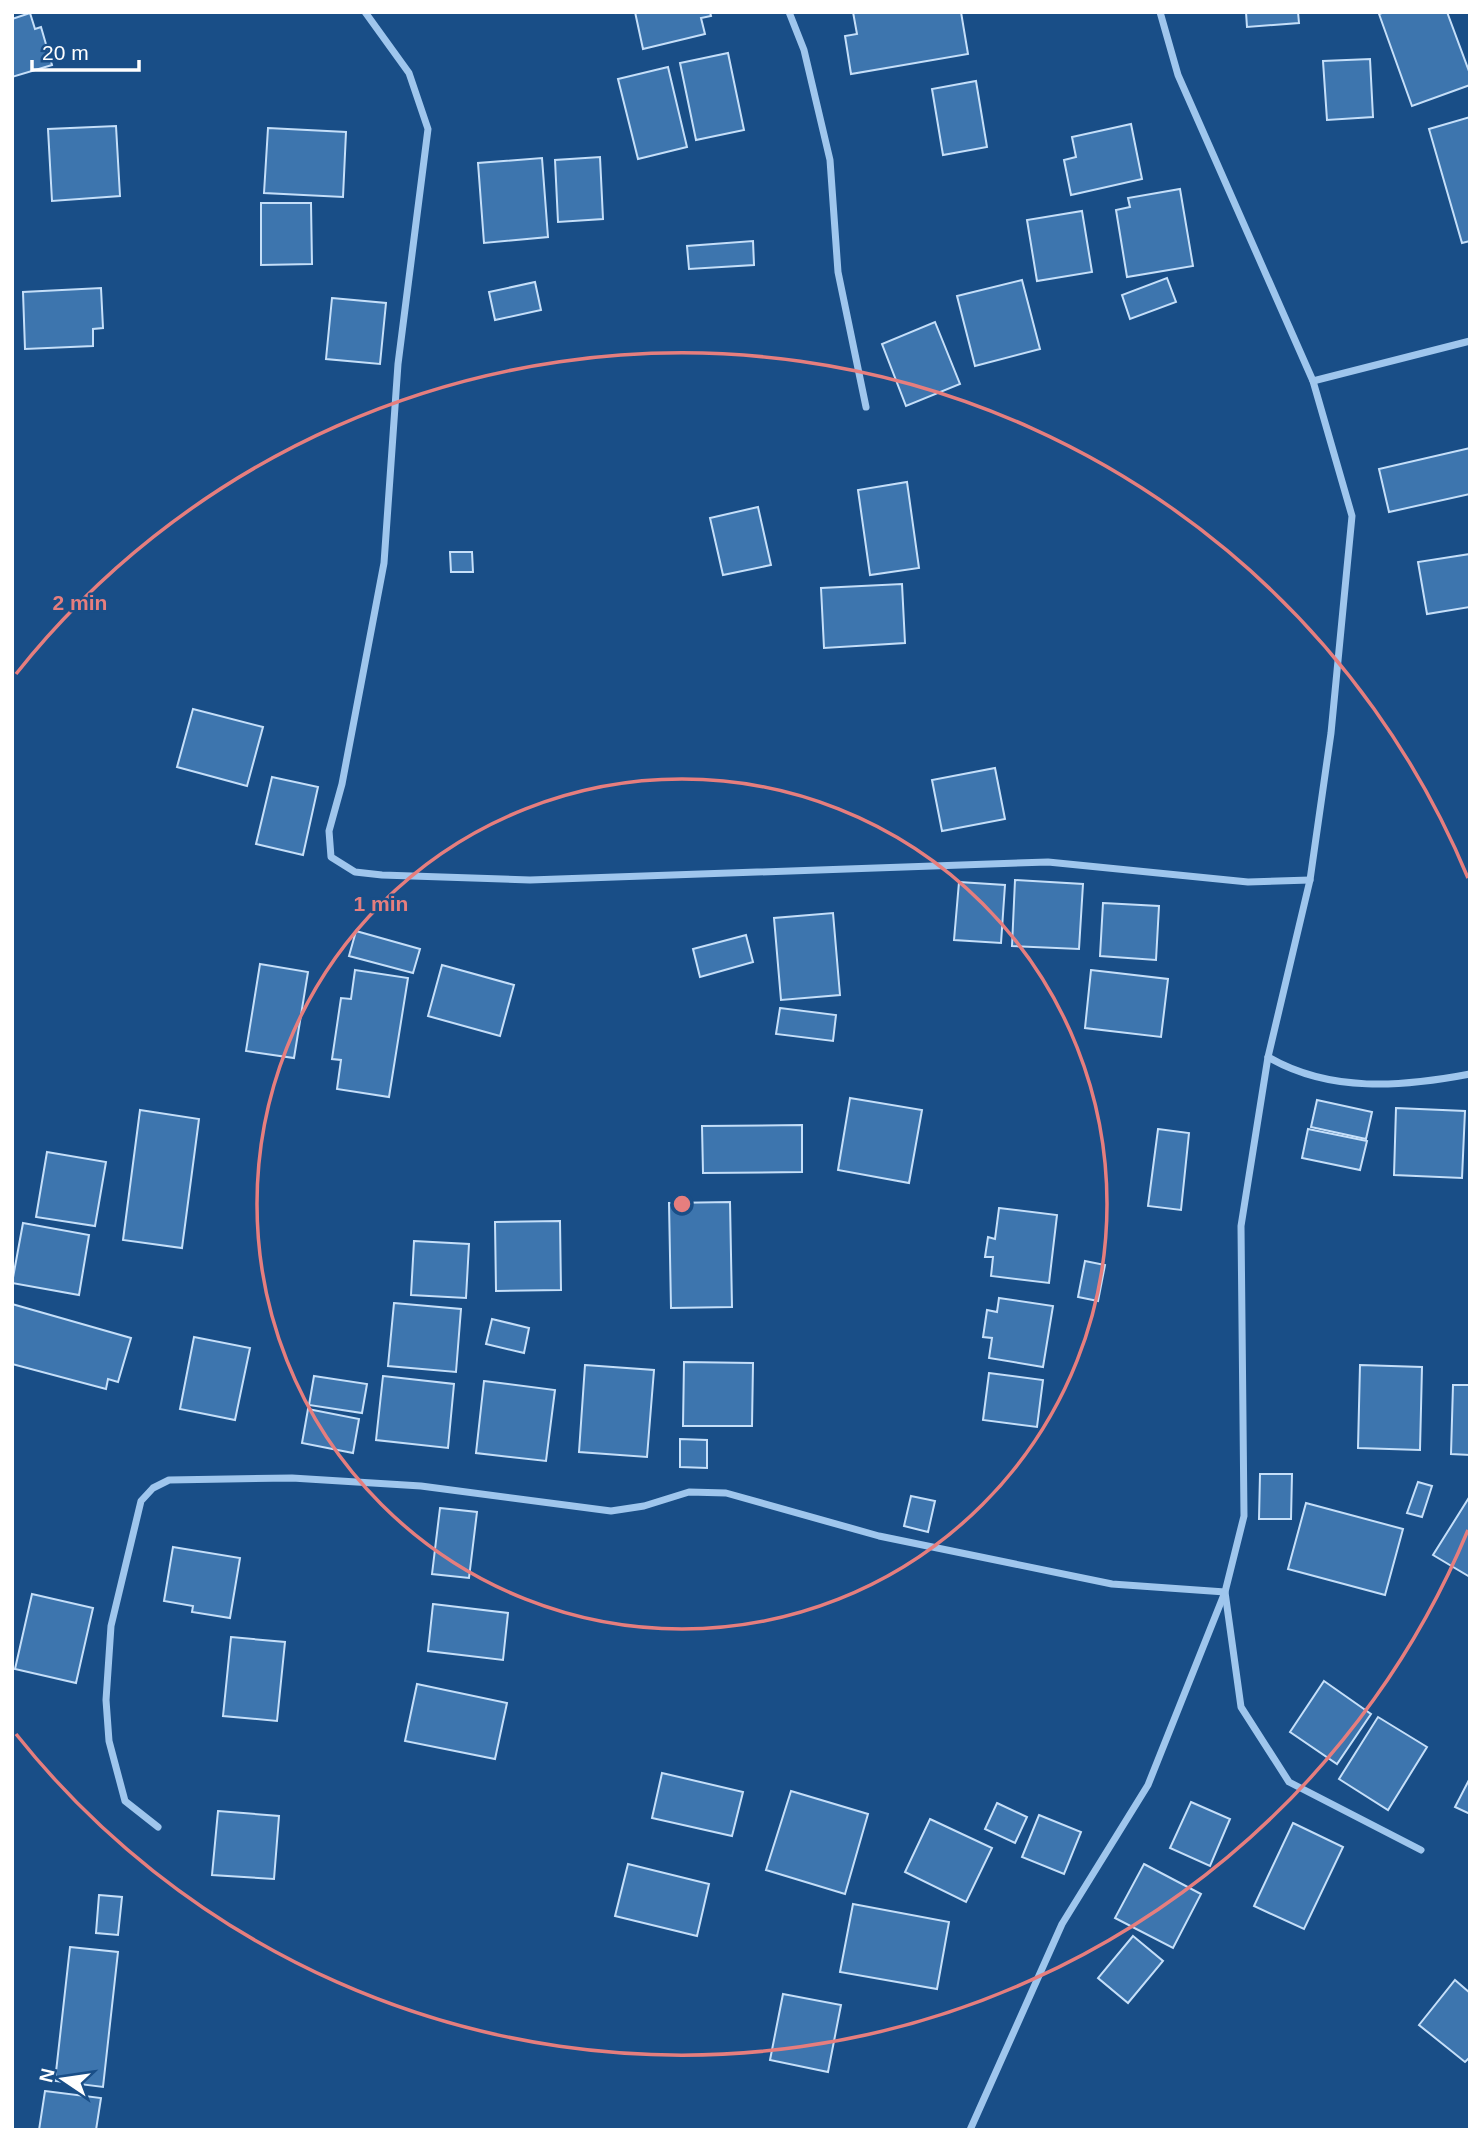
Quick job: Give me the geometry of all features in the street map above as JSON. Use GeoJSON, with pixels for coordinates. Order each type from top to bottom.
{"type":"FeatureCollection","features":[{"type":"Feature","properties":{"kind":"street"},"geometry":{"type":"LineString","coordinates":[[365,12],[409,73],[428,129],[398,364],[384,563],[342,784],[329,831],[331,857],[355,872],[530,880],[1048,862],[1248,882],[1310,880]]}},
{"type":"Feature","properties":{"kind":"street"},"geometry":{"type":"LineString","coordinates":[[789,12],[804,50],[830,160],[838,272],[866,407]]}},
{"type":"Feature","properties":{"kind":"street"},"geometry":{"type":"LineString","coordinates":[[971,2130],[1062,1924],[1149,1785],[1225,1592],[1244,1516],[1241,1226],[1268,1057],[1310,880],[1331,733],[1352,516],[1313,381],[1178,75],[1160,12]]}},
{"type":"Feature","properties":{"kind":"street"},"geometry":{"type":"LineString","coordinates":[[1313,381],[1470,341]]}},
{"type":"Feature","properties":{"kind":"street"},"geometry":{"type":"LineString","coordinates":[[1268,1057],[1291,1070],[1323,1080],[1409,1085],[1470,1074]]}},
{"type":"Feature","properties":{"kind":"street"},"geometry":{"type":"LineString","coordinates":[[158,1827],[125,1801],[109,1741],[106,1700],[111,1626],[141,1501],[153,1488],[169,1480],[292,1478],[421,1486],[611,1511],[644,1506],[690,1492],[726,1493],[880,1536],[1112,1584],[1225,1592]]}},
{"type":"Feature","properties":{"kind":"street"},"geometry":{"type":"LineString","coordinates":[[1225,1592],[1241,1707],[1289,1782],[1421,1850]]}},
{"type":"Feature","properties":{"kind":"building"},"geometry":{"type":"Polygon","coordinates":[[[635,12],[710,12],[711,16],[701,18],[705,34],[643,49],[635,12]]]}},
{"type":"Feature","properties":{"kind":"building"},"geometry":{"type":"Polygon","coordinates":[[[853,12],[961,12],[968,54],[851,74],[845,36],[857,34],[853,12]]]}},
{"type":"Feature","properties":{"kind":"building"},"geometry":{"type":"Polygon","coordinates":[[[1246,12],[1298,12],[1299,23],[1247,27],[1246,12]]]}},
{"type":"Feature","properties":{"kind":"building"},"geometry":{"type":"Polygon","coordinates":[[[1447,12],[1470,74],[1470,85],[1412,106],[1379,14],[1447,12]]]}},
{"type":"Feature","properties":{"kind":"building"},"geometry":{"type":"Polygon","coordinates":[[[30,13],[35,29],[41,27],[52,65],[12,77],[12,19],[30,13]]]}},
{"type":"Feature","properties":{"kind":"building"},"geometry":{"type":"Polygon","coordinates":[[[728,53],[744,130],[696,140],[680,63],[728,53]]]}},
{"type":"Feature","properties":{"kind":"building"},"geometry":{"type":"Polygon","coordinates":[[[1370,59],[1373,117],[1327,120],[1323,61],[1370,59]]]}},
{"type":"Feature","properties":{"kind":"building"},"geometry":{"type":"Polygon","coordinates":[[[668,67],[687,147],[638,159],[618,79],[668,67]]]}},
{"type":"Feature","properties":{"kind":"building"},"geometry":{"type":"Polygon","coordinates":[[[976,81],[987,147],[943,155],[932,89],[976,81]]]}},
{"type":"Feature","properties":{"kind":"building"},"geometry":{"type":"Polygon","coordinates":[[[1470,117],[1470,241],[1462,243],[1429,129],[1470,117]]]}},
{"type":"Feature","properties":{"kind":"building"},"geometry":{"type":"Polygon","coordinates":[[[1131,124],[1142,179],[1071,195],[1064,160],[1076,157],[1072,137],[1131,124]]]}},
{"type":"Feature","properties":{"kind":"building"},"geometry":{"type":"Polygon","coordinates":[[[116,126],[120,196],[52,201],[48,129],[116,126]]]}},
{"type":"Feature","properties":{"kind":"building"},"geometry":{"type":"Polygon","coordinates":[[[268,128],[346,132],[343,197],[264,193],[268,128]]]}},
{"type":"Feature","properties":{"kind":"building"},"geometry":{"type":"Polygon","coordinates":[[[600,157],[603,219],[558,222],[555,160],[600,157]]]}},
{"type":"Feature","properties":{"kind":"building"},"geometry":{"type":"Polygon","coordinates":[[[542,158],[548,237],[484,243],[478,163],[542,158]]]}},
{"type":"Feature","properties":{"kind":"building"},"geometry":{"type":"Polygon","coordinates":[[[1180,189],[1193,266],[1127,277],[1116,210],[1130,207],[1128,198],[1180,189]]]}},
{"type":"Feature","properties":{"kind":"building"},"geometry":{"type":"Polygon","coordinates":[[[261,203],[311,203],[312,264],[261,265],[261,203]]]}},
{"type":"Feature","properties":{"kind":"building"},"geometry":{"type":"Polygon","coordinates":[[[1082,211],[1092,272],[1037,281],[1027,220],[1082,211]]]}},
{"type":"Feature","properties":{"kind":"building"},"geometry":{"type":"Polygon","coordinates":[[[753,241],[754,265],[689,269],[687,246],[753,241]]]}},
{"type":"Feature","properties":{"kind":"building"},"geometry":{"type":"Polygon","coordinates":[[[1167,278],[1176,302],[1130,319],[1122,295],[1167,278]]]}},
{"type":"Feature","properties":{"kind":"building"},"geometry":{"type":"Polygon","coordinates":[[[1022,280],[1040,349],[975,366],[957,296],[1022,280]]]}},
{"type":"Feature","properties":{"kind":"building"},"geometry":{"type":"Polygon","coordinates":[[[535,282],[541,310],[495,320],[489,292],[535,282]]]}},
{"type":"Feature","properties":{"kind":"building"},"geometry":{"type":"Polygon","coordinates":[[[101,288],[103,328],[93,329],[93,346],[25,349],[23,292],[101,288]]]}},
{"type":"Feature","properties":{"kind":"building"},"geometry":{"type":"Polygon","coordinates":[[[332,298],[386,303],[380,364],[326,359],[332,298]]]}},
{"type":"Feature","properties":{"kind":"building"},"geometry":{"type":"Polygon","coordinates":[[[935,322],[960,384],[906,406],[882,344],[935,322]]]}},
{"type":"Feature","properties":{"kind":"building"},"geometry":{"type":"Polygon","coordinates":[[[1470,448],[1470,494],[1389,512],[1379,469],[1470,448]]]}},
{"type":"Feature","properties":{"kind":"building"},"geometry":{"type":"Polygon","coordinates":[[[907,482],[919,568],[870,575],[858,490],[907,482]]]}},
{"type":"Feature","properties":{"kind":"building"},"geometry":{"type":"Polygon","coordinates":[[[758,507],[771,565],[723,575],[710,518],[758,507]]]}},
{"type":"Feature","properties":{"kind":"building"},"geometry":{"type":"Polygon","coordinates":[[[450,552],[472,552],[473,572],[451,572],[450,552]]]}},
{"type":"Feature","properties":{"kind":"building"},"geometry":{"type":"Polygon","coordinates":[[[1470,554],[1470,607],[1427,614],[1418,562],[1470,554]]]}},
{"type":"Feature","properties":{"kind":"building"},"geometry":{"type":"Polygon","coordinates":[[[902,584],[905,643],[824,648],[821,588],[902,584]]]}},
{"type":"Feature","properties":{"kind":"building"},"geometry":{"type":"Polygon","coordinates":[[[193,709],[263,727],[247,786],[177,767],[193,709]]]}},
{"type":"Feature","properties":{"kind":"building"},"geometry":{"type":"Polygon","coordinates":[[[995,768],[1005,819],[942,831],[932,780],[995,768]]]}},
{"type":"Feature","properties":{"kind":"building"},"geometry":{"type":"Polygon","coordinates":[[[272,777],[318,787],[303,855],[256,844],[272,777]]]}},
{"type":"Feature","properties":{"kind":"building"},"geometry":{"type":"Polygon","coordinates":[[[1015,880],[1083,884],[1079,949],[1012,946],[1015,880]]]}},
{"type":"Feature","properties":{"kind":"building"},"geometry":{"type":"Polygon","coordinates":[[[959,882],[1005,885],[1001,943],[954,940],[959,882]]]}},
{"type":"Feature","properties":{"kind":"building"},"geometry":{"type":"Polygon","coordinates":[[[1103,903],[1159,906],[1156,960],[1100,956],[1103,903]]]}},
{"type":"Feature","properties":{"kind":"building"},"geometry":{"type":"Polygon","coordinates":[[[833,913],[840,995],[781,1000],[774,918],[833,913]]]}},
{"type":"Feature","properties":{"kind":"building"},"geometry":{"type":"Polygon","coordinates":[[[356,931],[420,949],[413,973],[349,956],[356,931]]]}},
{"type":"Feature","properties":{"kind":"building"},"geometry":{"type":"Polygon","coordinates":[[[746,935],[753,962],[700,977],[693,949],[746,935]]]}},
{"type":"Feature","properties":{"kind":"building"},"geometry":{"type":"Polygon","coordinates":[[[260,964],[308,972],[294,1058],[246,1051],[260,964]]]}},
{"type":"Feature","properties":{"kind":"building"},"geometry":{"type":"Polygon","coordinates":[[[442,965],[514,985],[500,1036],[428,1016],[442,965]]]}},
{"type":"Feature","properties":{"kind":"building"},"geometry":{"type":"Polygon","coordinates":[[[355,970],[408,978],[389,1097],[337,1089],[341,1060],[332,1059],[341,998],[351,999],[355,970]]]}},
{"type":"Feature","properties":{"kind":"building"},"geometry":{"type":"Polygon","coordinates":[[[1091,970],[1168,979],[1161,1037],[1085,1028],[1091,970]]]}},
{"type":"Feature","properties":{"kind":"building"},"geometry":{"type":"Polygon","coordinates":[[[780,1008],[836,1015],[833,1041],[776,1034],[780,1008]]]}},
{"type":"Feature","properties":{"kind":"building"},"geometry":{"type":"Polygon","coordinates":[[[850,1098],[922,1110],[909,1183],[838,1170],[850,1098]]]}},
{"type":"Feature","properties":{"kind":"building"},"geometry":{"type":"Polygon","coordinates":[[[1317,1100],[1372,1112],[1366,1139],[1311,1127],[1317,1100]]]}},
{"type":"Feature","properties":{"kind":"building"},"geometry":{"type":"Polygon","coordinates":[[[1396,1108],[1465,1111],[1462,1178],[1394,1175],[1396,1108]]]}},
{"type":"Feature","properties":{"kind":"building"},"geometry":{"type":"Polygon","coordinates":[[[140,1110],[199,1119],[182,1248],[123,1240],[140,1110]]]}},
{"type":"Feature","properties":{"kind":"building"},"geometry":{"type":"Polygon","coordinates":[[[802,1125],[802,1172],[703,1173],[702,1126],[802,1125]]]}},
{"type":"Feature","properties":{"kind":"building"},"geometry":{"type":"Polygon","coordinates":[[[1158,1129],[1189,1133],[1181,1210],[1148,1206],[1158,1129]]]}},
{"type":"Feature","properties":{"kind":"building"},"geometry":{"type":"Polygon","coordinates":[[[1308,1129],[1367,1141],[1360,1170],[1302,1158],[1308,1129]]]}},
{"type":"Feature","properties":{"kind":"building"},"geometry":{"type":"Polygon","coordinates":[[[47,1152],[106,1162],[95,1226],[36,1217],[47,1152]]]}},
{"type":"Feature","properties":{"kind":"building"},"geometry":{"type":"Polygon","coordinates":[[[730,1202],[732,1307],[671,1308],[669,1203],[730,1202]]]}},
{"type":"Feature","properties":{"kind":"building"},"geometry":{"type":"Polygon","coordinates":[[[999,1208],[1057,1215],[1049,1283],[991,1276],[993,1257],[985,1257],[988,1237],[995,1239],[999,1208]]]}},
{"type":"Feature","properties":{"kind":"building"},"geometry":{"type":"Polygon","coordinates":[[[560,1221],[561,1290],[496,1291],[495,1222],[560,1221]]]}},
{"type":"Feature","properties":{"kind":"building"},"geometry":{"type":"Polygon","coordinates":[[[23,1223],[89,1235],[79,1295],[12,1283],[23,1223]]]}},
{"type":"Feature","properties":{"kind":"building"},"geometry":{"type":"Polygon","coordinates":[[[414,1241],[469,1244],[466,1298],[411,1295],[414,1241]]]}},
{"type":"Feature","properties":{"kind":"building"},"geometry":{"type":"Polygon","coordinates":[[[1085,1261],[1105,1265],[1098,1301],[1078,1297],[1085,1261]]]}},
{"type":"Feature","properties":{"kind":"building"},"geometry":{"type":"Polygon","coordinates":[[[999,1298],[1053,1306],[1043,1367],[989,1358],[992,1338],[983,1337],[987,1310],[997,1312],[999,1298]]]}},
{"type":"Feature","properties":{"kind":"building"},"geometry":{"type":"Polygon","coordinates":[[[394,1303],[461,1309],[456,1372],[388,1366],[394,1303]]]}},
{"type":"Feature","properties":{"kind":"building"},"geometry":{"type":"Polygon","coordinates":[[[12,1304],[131,1338],[118,1382],[108,1379],[106,1389],[12,1364],[12,1304]]]}},
{"type":"Feature","properties":{"kind":"building"},"geometry":{"type":"Polygon","coordinates":[[[492,1319],[529,1328],[524,1353],[486,1344],[492,1319]]]}},
{"type":"Feature","properties":{"kind":"building"},"geometry":{"type":"Polygon","coordinates":[[[194,1337],[250,1348],[235,1420],[180,1409],[194,1337]]]}},
{"type":"Feature","properties":{"kind":"building"},"geometry":{"type":"Polygon","coordinates":[[[684,1362],[753,1363],[752,1426],[683,1426],[684,1362]]]}},
{"type":"Feature","properties":{"kind":"building"},"geometry":{"type":"Polygon","coordinates":[[[585,1365],[654,1370],[647,1457],[579,1452],[585,1365]]]}},
{"type":"Feature","properties":{"kind":"building"},"geometry":{"type":"Polygon","coordinates":[[[1360,1365],[1422,1367],[1420,1450],[1358,1448],[1360,1365]]]}},
{"type":"Feature","properties":{"kind":"building"},"geometry":{"type":"Polygon","coordinates":[[[989,1373],[1043,1380],[1037,1427],[983,1420],[989,1373]]]}},
{"type":"Feature","properties":{"kind":"building"},"geometry":{"type":"Polygon","coordinates":[[[314,1376],[367,1384],[362,1413],[309,1405],[314,1376]]]}},
{"type":"Feature","properties":{"kind":"building"},"geometry":{"type":"Polygon","coordinates":[[[383,1376],[454,1384],[448,1448],[376,1440],[383,1376]]]}},
{"type":"Feature","properties":{"kind":"building"},"geometry":{"type":"Polygon","coordinates":[[[484,1381],[555,1390],[546,1461],[476,1453],[484,1381]]]}},
{"type":"Feature","properties":{"kind":"building"},"geometry":{"type":"Polygon","coordinates":[[[1453,1385],[1470,1385],[1470,1455],[1451,1454],[1453,1385]]]}},
{"type":"Feature","properties":{"kind":"building"},"geometry":{"type":"Polygon","coordinates":[[[308,1409],[359,1419],[353,1453],[302,1443],[308,1409]]]}},
{"type":"Feature","properties":{"kind":"building"},"geometry":{"type":"Polygon","coordinates":[[[680,1439],[707,1440],[707,1468],[680,1467],[680,1439]]]}},
{"type":"Feature","properties":{"kind":"building"},"geometry":{"type":"Polygon","coordinates":[[[1260,1474],[1292,1474],[1291,1519],[1259,1519],[1260,1474]]]}},
{"type":"Feature","properties":{"kind":"building"},"geometry":{"type":"Polygon","coordinates":[[[1418,1482],[1432,1486],[1422,1517],[1407,1513],[1418,1482]]]}},
{"type":"Feature","properties":{"kind":"building"},"geometry":{"type":"Polygon","coordinates":[[[911,1496],[935,1501],[928,1532],[904,1526],[911,1496]]]}},
{"type":"Feature","properties":{"kind":"building"},"geometry":{"type":"Polygon","coordinates":[[[1470,1496],[1470,1577],[1433,1555],[1470,1496]]]}},
{"type":"Feature","properties":{"kind":"building"},"geometry":{"type":"Polygon","coordinates":[[[1306,1503],[1403,1529],[1385,1595],[1288,1569],[1306,1503]]]}},
{"type":"Feature","properties":{"kind":"building"},"geometry":{"type":"Polygon","coordinates":[[[440,1508],[477,1512],[469,1578],[432,1574],[440,1508]]]}},
{"type":"Feature","properties":{"kind":"building"},"geometry":{"type":"Polygon","coordinates":[[[173,1547],[240,1558],[230,1618],[192,1612],[193,1606],[164,1601],[173,1547]]]}},
{"type":"Feature","properties":{"kind":"building"},"geometry":{"type":"Polygon","coordinates":[[[32,1594],[93,1608],[76,1683],[15,1669],[32,1594]]]}},
{"type":"Feature","properties":{"kind":"building"},"geometry":{"type":"Polygon","coordinates":[[[433,1604],[508,1613],[503,1660],[428,1651],[433,1604]]]}},
{"type":"Feature","properties":{"kind":"building"},"geometry":{"type":"Polygon","coordinates":[[[231,1637],[285,1642],[277,1721],[223,1716],[231,1637]]]}},
{"type":"Feature","properties":{"kind":"building"},"geometry":{"type":"Polygon","coordinates":[[[1324,1681],[1371,1714],[1337,1764],[1290,1732],[1324,1681]]]}},
{"type":"Feature","properties":{"kind":"building"},"geometry":{"type":"Polygon","coordinates":[[[417,1684],[507,1703],[495,1759],[405,1741],[417,1684]]]}},
{"type":"Feature","properties":{"kind":"building"},"geometry":{"type":"Polygon","coordinates":[[[1378,1717],[1427,1747],[1388,1810],[1339,1779],[1378,1717]]]}},
{"type":"Feature","properties":{"kind":"building"},"geometry":{"type":"Polygon","coordinates":[[[662,1773],[743,1792],[732,1836],[652,1818],[662,1773]]]}},
{"type":"Feature","properties":{"kind":"building"},"geometry":{"type":"Polygon","coordinates":[[[1470,1778],[1470,1814],[1455,1807],[1470,1778]]]}},
{"type":"Feature","properties":{"kind":"building"},"geometry":{"type":"Polygon","coordinates":[[[791,1791],[868,1814],[845,1894],[766,1870],[791,1791]]]}},
{"type":"Feature","properties":{"kind":"building"},"geometry":{"type":"Polygon","coordinates":[[[1191,1802],[1230,1819],[1210,1866],[1170,1848],[1191,1802]]]}},
{"type":"Feature","properties":{"kind":"building"},"geometry":{"type":"Polygon","coordinates":[[[997,1803],[1027,1817],[1015,1843],[985,1829],[997,1803]]]}},
{"type":"Feature","properties":{"kind":"building"},"geometry":{"type":"Polygon","coordinates":[[[218,1811],[279,1816],[274,1879],[212,1875],[218,1811]]]}},
{"type":"Feature","properties":{"kind":"building"},"geometry":{"type":"Polygon","coordinates":[[[1039,1815],[1081,1832],[1064,1874],[1022,1857],[1039,1815]]]}},
{"type":"Feature","properties":{"kind":"building"},"geometry":{"type":"Polygon","coordinates":[[[930,1819],[992,1848],[966,1902],[905,1872],[930,1819]]]}},
{"type":"Feature","properties":{"kind":"building"},"geometry":{"type":"Polygon","coordinates":[[[1293,1823],[1343,1847],[1304,1929],[1254,1906],[1293,1823]]]}},
{"type":"Feature","properties":{"kind":"building"},"geometry":{"type":"Polygon","coordinates":[[[628,1864],[709,1884],[697,1936],[615,1916],[628,1864]]]}},
{"type":"Feature","properties":{"kind":"building"},"geometry":{"type":"Polygon","coordinates":[[[1144,1864],[1201,1894],[1173,1948],[1115,1918],[1144,1864]]]}},
{"type":"Feature","properties":{"kind":"building"},"geometry":{"type":"Polygon","coordinates":[[[99,1895],[122,1897],[118,1935],[96,1933],[99,1895]]]}},
{"type":"Feature","properties":{"kind":"building"},"geometry":{"type":"Polygon","coordinates":[[[853,1904],[949,1922],[937,1989],[840,1972],[853,1904]]]}},
{"type":"Feature","properties":{"kind":"building"},"geometry":{"type":"Polygon","coordinates":[[[1133,1936],[1163,1961],[1128,2003],[1098,1978],[1133,1936]]]}},
{"type":"Feature","properties":{"kind":"building"},"geometry":{"type":"Polygon","coordinates":[[[70,1947],[118,1952],[103,2087],[55,2081],[70,1947]]]}},
{"type":"Feature","properties":{"kind":"building"},"geometry":{"type":"Polygon","coordinates":[[[1455,1980],[1470,1993],[1470,2057],[1465,2062],[1419,2025],[1455,1980]]]}},
{"type":"Feature","properties":{"kind":"building"},"geometry":{"type":"Polygon","coordinates":[[[783,1994],[841,2005],[828,2072],[770,2060],[783,1994]]]}},
{"type":"Feature","properties":{"kind":"building"},"geometry":{"type":"Polygon","coordinates":[[[45,2091],[101,2098],[96,2130],[39,2130],[45,2091]]]}}]}
